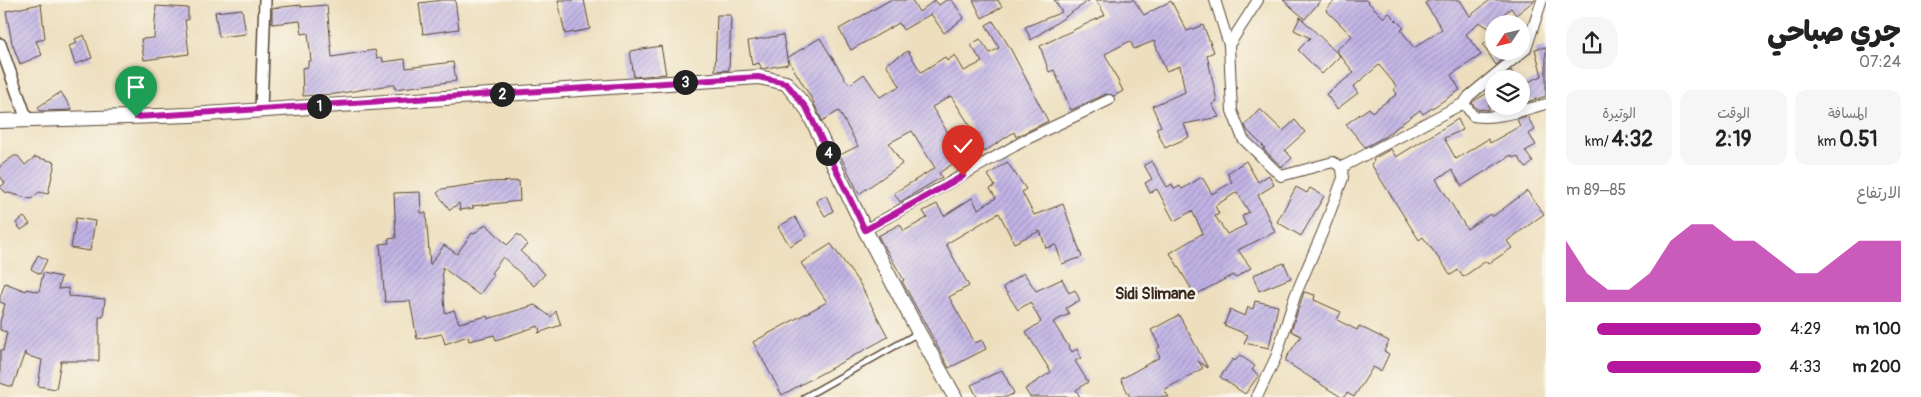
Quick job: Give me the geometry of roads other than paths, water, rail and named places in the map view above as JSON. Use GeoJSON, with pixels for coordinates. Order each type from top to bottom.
{"type":"FeatureCollection","features":[{"type":"Feature","properties":{"kind":"main road"},"geometry":{"type":"LineString","coordinates":[[0,121],[192,115],[758,77],[786,83],[807,109],[865,230],[919,333],[956,397]]}},
{"type":"Feature","properties":{"kind":"street"},"geometry":{"type":"LineString","coordinates":[[261,110],[265,0]]}},
{"type":"Feature","properties":{"kind":"street"},"geometry":{"type":"LineString","coordinates":[[1215,0],[1229,45],[1232,111],[1243,140],[1281,176],[1333,162],[1342,167]]}},
{"type":"Feature","properties":{"kind":"street"},"geometry":{"type":"LineString","coordinates":[[1229,45],[1258,0]]}},
{"type":"Feature","properties":{"kind":"street"},"geometry":{"type":"LineString","coordinates":[[1342,167],[1464,103],[1469,96],[1526,50],[1542,0]]}},
{"type":"Feature","properties":{"kind":"street"},"geometry":{"type":"LineString","coordinates":[[0,44],[27,120]]}},
{"type":"Feature","properties":{"kind":"street"},"geometry":{"type":"LineString","coordinates":[[865,230],[1027,139],[1109,100]]}},
{"type":"Feature","properties":{"kind":"street"},"geometry":{"type":"LineString","coordinates":[[1464,103],[1473,116],[1484,118],[1503,116],[1546,104]]}},
{"type":"Feature","properties":{"kind":"street"},"geometry":{"type":"LineString","coordinates":[[1257,397],[1276,357],[1294,296],[1323,231],[1343,178],[1342,167]]}},
{"type":"Feature","properties":{"kind":"lane"},"geometry":{"type":"LineString","coordinates":[[805,397],[919,333]]}},
{"type":"Feature","properties":{"kind":"district","name":"Sidi Slimane"},"geometry":{"type":"Point","coordinates":[1155,294]}}]}
